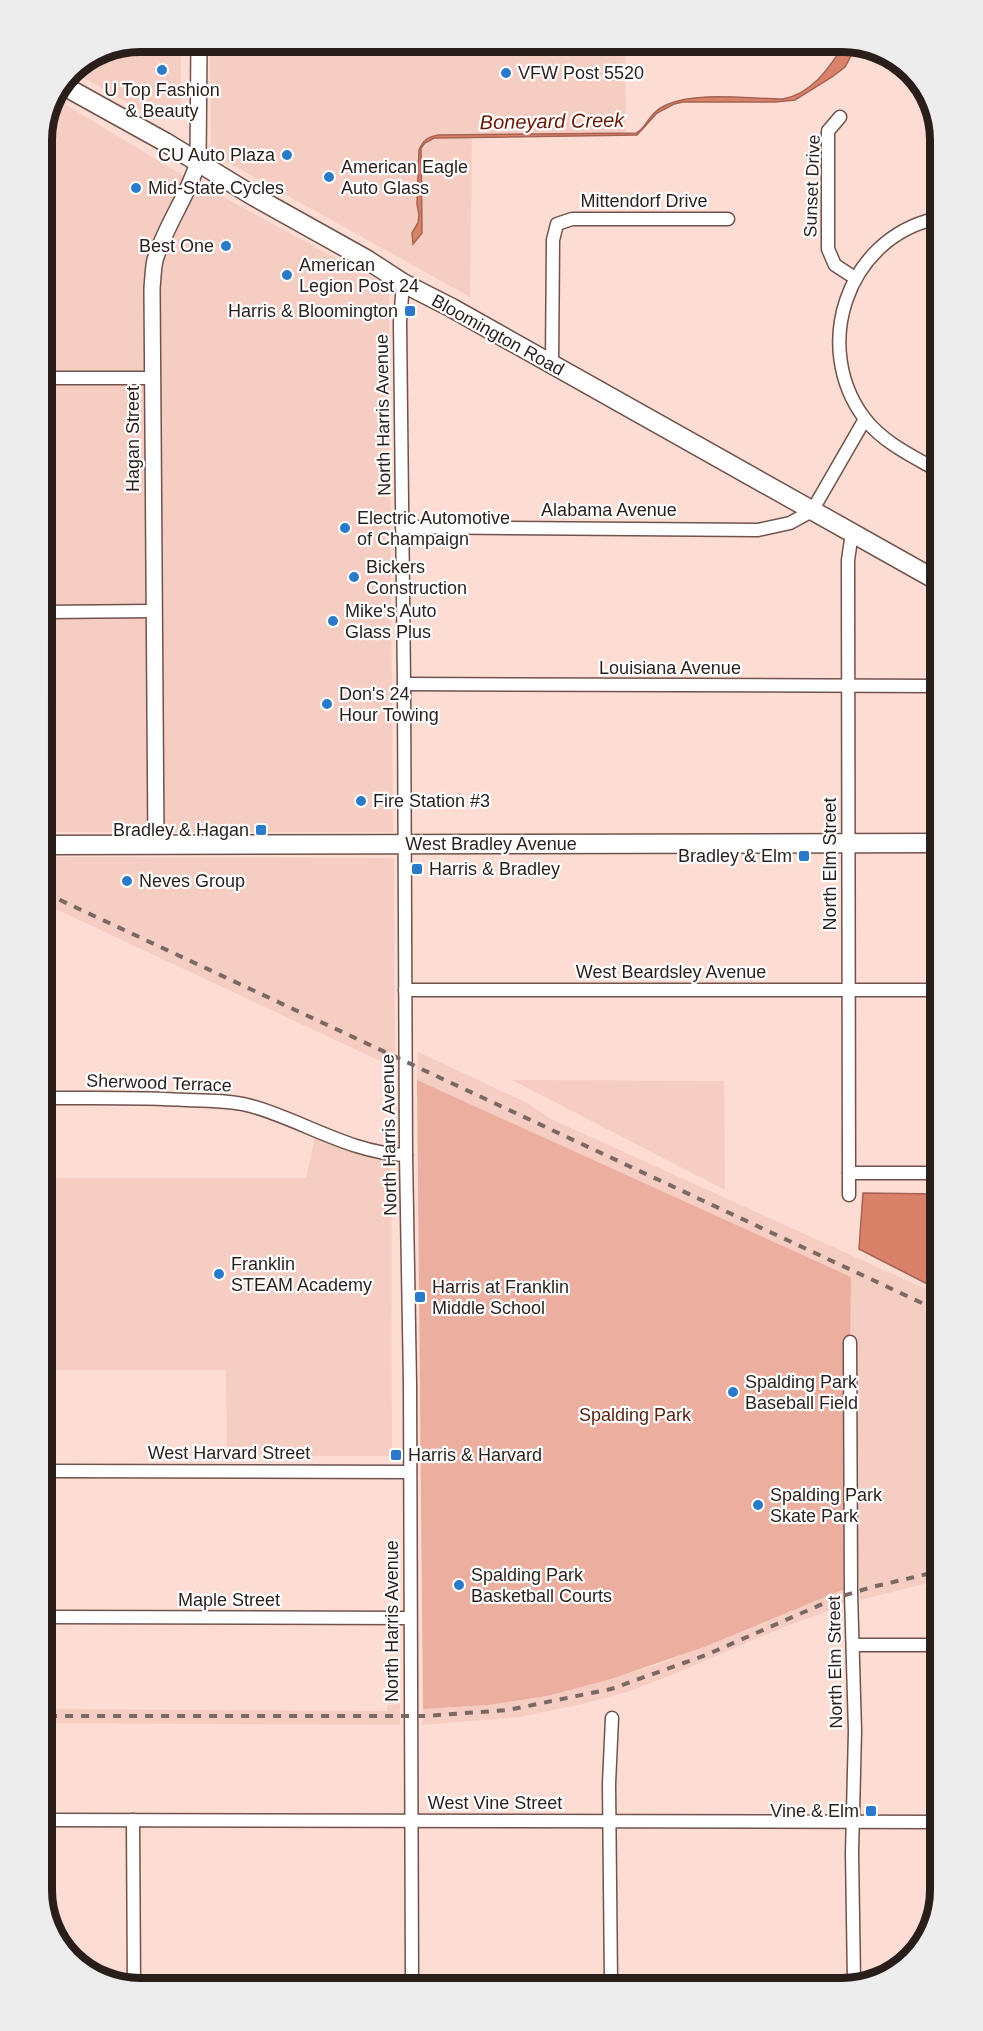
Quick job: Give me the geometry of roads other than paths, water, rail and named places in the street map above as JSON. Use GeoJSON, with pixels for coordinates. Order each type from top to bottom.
{"type":"FeatureCollection","features":[{"type":"Feature","properties":{"kind":"main road","name":"Bloomington Road"},"geometry":{"type":"LineString","coordinates":[[69,89],[366,259],[403,283],[453,308],[930,577]]}},
{"type":"Feature","properties":{"kind":"main road","name":"West Bradley Avenue"},"geometry":{"type":"LineString","coordinates":[[53,845],[930,843]]}},
{"type":"Feature","properties":{"kind":"street","name":"Hagan Street"},"geometry":{"type":"LineString","coordinates":[[156,845],[152,288],[155,261],[159,250],[193,180],[198,162],[199,52]]}},
{"type":"Feature","properties":{"kind":"street","name":"Sunset Drive"},"geometry":{"type":"LineString","coordinates":[[840,117],[828,131],[828,249],[835,265],[855,278]]}},
{"type":"Feature","properties":{"kind":"street","name":"Mittendorf Drive"},"geometry":{"type":"LineString","coordinates":[[552,364],[553,240],[557,225],[572,219],[728,219]]}},
{"type":"Feature","properties":{"kind":"street"},"geometry":{"type":"LineString","coordinates":[[930,220],[896,235],[867,261],[855,278],[841,314],[839,351],[847,386],[865,419],[896,447],[930,466]]}},
{"type":"Feature","properties":{"kind":"street","name":"North Harris Avenue"},"geometry":{"type":"LineString","coordinates":[[403,283],[400,322],[412,1978]]}},
{"type":"Feature","properties":{"kind":"street"},"geometry":{"type":"LineString","coordinates":[[53,378],[152,378]]}},
{"type":"Feature","properties":{"kind":"street"},"geometry":{"type":"LineString","coordinates":[[812,511],[865,419]]}},
{"type":"Feature","properties":{"kind":"street","name":"Alabama Avenue"},"geometry":{"type":"LineString","coordinates":[[402,526],[758,530],[790,523],[812,511]]}},
{"type":"Feature","properties":{"kind":"street","name":"North Elm Street"},"geometry":{"type":"LineString","coordinates":[[849,1195],[848,560],[852,533]]}},
{"type":"Feature","properties":{"kind":"street"},"geometry":{"type":"LineString","coordinates":[[53,612],[154,611]]}},
{"type":"Feature","properties":{"kind":"street","name":"Louisiana Avenue"},"geometry":{"type":"LineString","coordinates":[[404,684],[930,686]]}},
{"type":"Feature","properties":{"kind":"street","name":"West Beardsley Avenue"},"geometry":{"type":"LineString","coordinates":[[405,990],[930,990]]}},
{"type":"Feature","properties":{"kind":"street","name":"Sherwood Terrace"},"geometry":{"type":"LineString","coordinates":[[52,1098],[143,1097],[228,1101],[296,1120],[367,1150],[406,1155]]}},
{"type":"Feature","properties":{"kind":"street"},"geometry":{"type":"LineString","coordinates":[[849,1173],[930,1173]]}},
{"type":"Feature","properties":{"kind":"street","name":"North Elm Street"},"geometry":{"type":"LineString","coordinates":[[850,1342],[855,1731],[852,1853],[854,1977]]}},
{"type":"Feature","properties":{"kind":"street","name":"West Harvard Street"},"geometry":{"type":"LineString","coordinates":[[52,1471],[410,1472]]}},
{"type":"Feature","properties":{"kind":"street","name":"Maple Street"},"geometry":{"type":"LineString","coordinates":[[52,1617],[410,1618]]}},
{"type":"Feature","properties":{"kind":"street"},"geometry":{"type":"LineString","coordinates":[[853,1645],[930,1645]]}},
{"type":"Feature","properties":{"kind":"street"},"geometry":{"type":"LineString","coordinates":[[611,1978],[612,1718]]}},
{"type":"Feature","properties":{"kind":"street","name":"West Vine Street"},"geometry":{"type":"LineString","coordinates":[[52,1820],[930,1822]]}},
{"type":"Feature","properties":{"kind":"street"},"geometry":{"type":"LineString","coordinates":[[133,1820],[134,1978]]}},
{"type":"Feature","properties":{"kind":"railway"},"geometry":{"type":"LineString","coordinates":[[53,897],[930,1307]]}},
{"type":"Feature","properties":{"kind":"railway"},"geometry":{"type":"LineString","coordinates":[[52,1716],[425,1716],[508,1710],[611,1689],[706,1655],[836,1598],[930,1573]]}},
{"type":"Feature","properties":{"kind":"place","name":"U Top Fashion & Beauty"},"geometry":{"type":"Point","coordinates":[162,70]}},
{"type":"Feature","properties":{"kind":"place","name":"VFW Post 5520"},"geometry":{"type":"Point","coordinates":[506,73]}},
{"type":"Feature","properties":{"kind":"place","name":"CU Auto Plaza"},"geometry":{"type":"Point","coordinates":[287,155]}},
{"type":"Feature","properties":{"kind":"place","name":"American Eagle Auto Glass"},"geometry":{"type":"Point","coordinates":[329,177]}},
{"type":"Feature","properties":{"kind":"place","name":"Mid-State Cycles"},"geometry":{"type":"Point","coordinates":[136,188]}},
{"type":"Feature","properties":{"kind":"place","name":"Best One"},"geometry":{"type":"Point","coordinates":[226,246]}},
{"type":"Feature","properties":{"kind":"place","name":"American Legion Post 24"},"geometry":{"type":"Point","coordinates":[287,275]}},
{"type":"Feature","properties":{"kind":"place","name":"Harris & Bloomington"},"geometry":{"type":"Point","coordinates":[410,311]}},
{"type":"Feature","properties":{"kind":"place","name":"Electric Automotive of Champaign"},"geometry":{"type":"Point","coordinates":[345,528]}},
{"type":"Feature","properties":{"kind":"place","name":"Bickers Construction"},"geometry":{"type":"Point","coordinates":[354,577]}},
{"type":"Feature","properties":{"kind":"place","name":"Mike's Auto Glass Plus"},"geometry":{"type":"Point","coordinates":[333,621]}},
{"type":"Feature","properties":{"kind":"place","name":"Don's 24 Hour Towing"},"geometry":{"type":"Point","coordinates":[327,704]}},
{"type":"Feature","properties":{"kind":"place","name":"Fire Station #3"},"geometry":{"type":"Point","coordinates":[361,801]}},
{"type":"Feature","properties":{"kind":"place","name":"Bradley & Hagan"},"geometry":{"type":"Point","coordinates":[261,830]}},
{"type":"Feature","properties":{"kind":"place","name":"Bradley & Elm"},"geometry":{"type":"Point","coordinates":[804,856]}},
{"type":"Feature","properties":{"kind":"place","name":"Harris & Bradley"},"geometry":{"type":"Point","coordinates":[417,869]}},
{"type":"Feature","properties":{"kind":"place","name":"Neves Group"},"geometry":{"type":"Point","coordinates":[127,881]}},
{"type":"Feature","properties":{"kind":"place","name":"Franklin STEAM Academy"},"geometry":{"type":"Point","coordinates":[219,1274]}},
{"type":"Feature","properties":{"kind":"place","name":"Harris at Franklin Middle School"},"geometry":{"type":"Point","coordinates":[420,1297]}},
{"type":"Feature","properties":{"kind":"place","name":"Spalding Park Baseball Field"},"geometry":{"type":"Point","coordinates":[733,1392]}},
{"type":"Feature","properties":{"kind":"place","name":"Harris & Harvard"},"geometry":{"type":"Point","coordinates":[396,1455]}},
{"type":"Feature","properties":{"kind":"place","name":"Spalding Park Skate Park"},"geometry":{"type":"Point","coordinates":[758,1505]}},
{"type":"Feature","properties":{"kind":"place","name":"Spalding Park Basketball Courts"},"geometry":{"type":"Point","coordinates":[459,1585]}},
{"type":"Feature","properties":{"kind":"place","name":"Vine & Elm"},"geometry":{"type":"Point","coordinates":[871,1811]}},
{"type":"Feature","properties":{"kind":"water label","name":"Boneyard Creek"},"geometry":{"type":"Point","coordinates":[552,121]}},
{"type":"Feature","properties":{"kind":"park label","name":"Spalding Park"},"geometry":{"type":"Point","coordinates":[635,1415]}}]}
